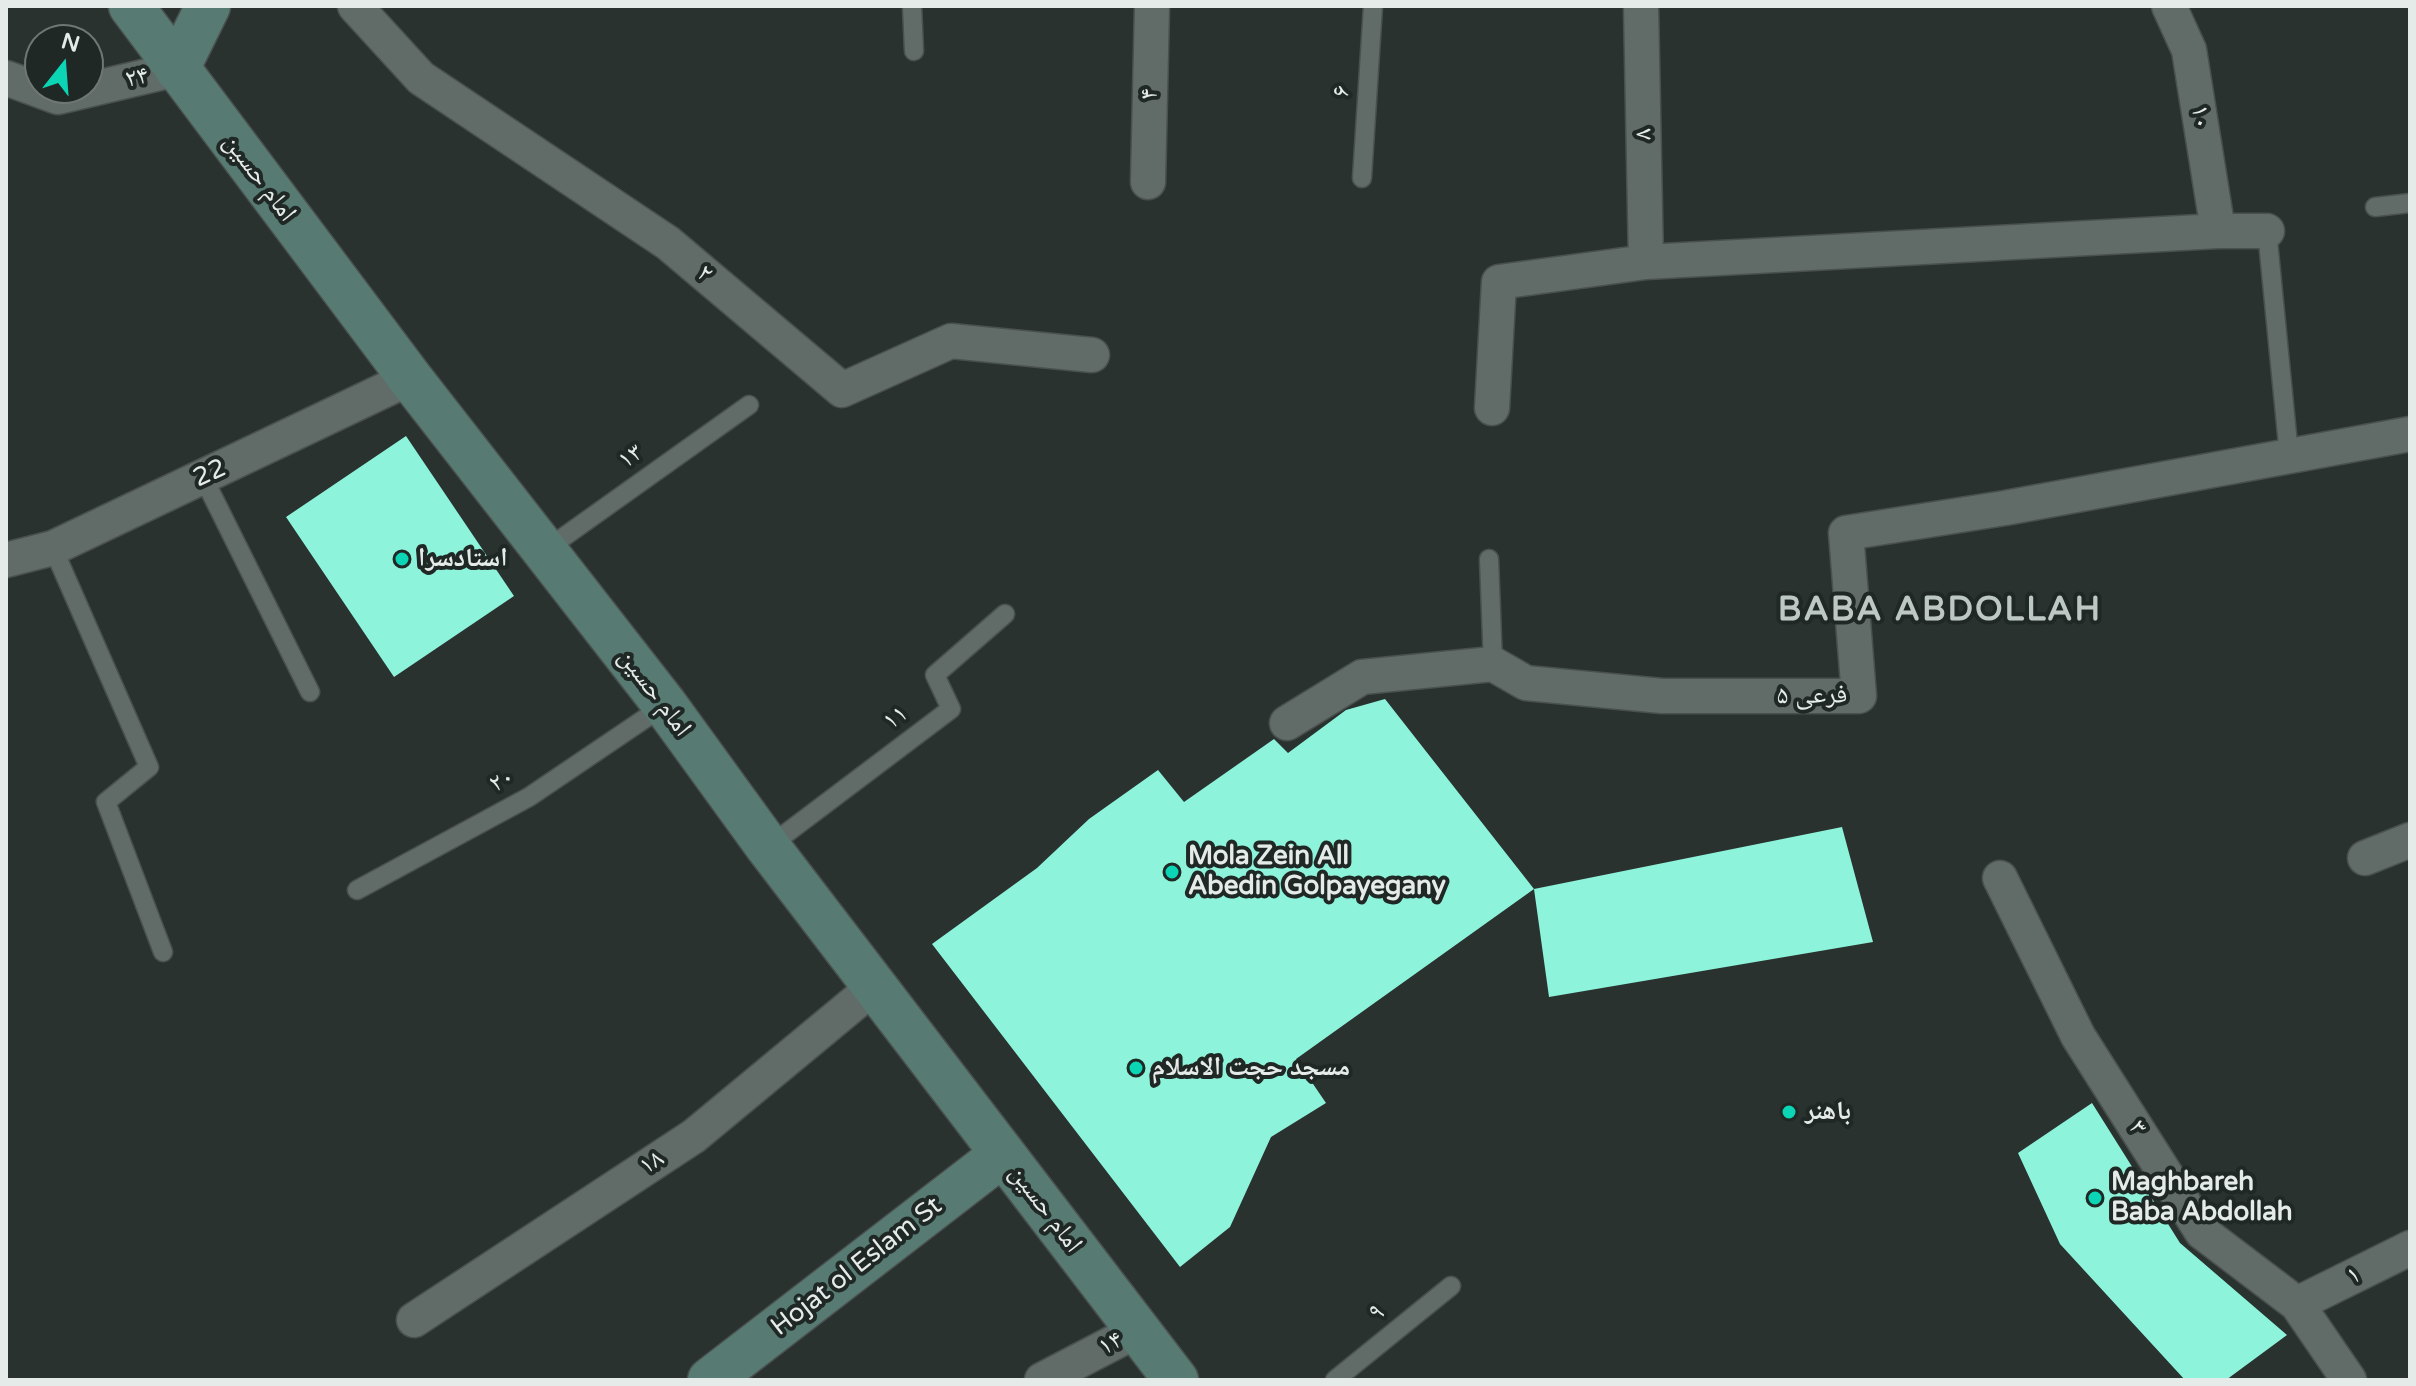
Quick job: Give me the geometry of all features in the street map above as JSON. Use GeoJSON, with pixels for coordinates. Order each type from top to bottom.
{"type":"FeatureCollection","features":[{"type":"Feature","properties":{"kind":"main road","name":"امام حسین"},"geometry":{"type":"LineString","coordinates":[[131,6],[410,378],[665,705],[768,847],[1176,1380]]}},
{"type":"Feature","properties":{"kind":"main road"},"geometry":{"type":"LineString","coordinates":[[177,69],[208,6]]}},
{"type":"Feature","properties":{"kind":"main road","name":"Hojat ol Eslam St"},"geometry":{"type":"LineString","coordinates":[[710,1380],[1003,1154]]}},
{"type":"Feature","properties":{"kind":"street","name":"۲"},"geometry":{"type":"LineString","coordinates":[[355,6],[421,78],[668,243],[842,390],[951,341],[1092,355]]}},
{"type":"Feature","properties":{"kind":"street","name":"۴"},"geometry":{"type":"LineString","coordinates":[[1148,182],[1152,6]]}},
{"type":"Feature","properties":{"kind":"street","name":"۸"},"geometry":{"type":"LineString","coordinates":[[1641,6],[1646,262]]}},
{"type":"Feature","properties":{"kind":"street","name":"۱۰"},"geometry":{"type":"LineString","coordinates":[[2169,6],[2189,50],[2218,231]]}},
{"type":"Feature","properties":{"kind":"street","name":"۲۴"},"geometry":{"type":"LineString","coordinates":[[6,78],[58,97],[177,69]]}},
{"type":"Feature","properties":{"kind":"street"},"geometry":{"type":"LineString","coordinates":[[1492,408],[1499,282],[1646,262],[2218,231],[2267,231]]}},
{"type":"Feature","properties":{"kind":"street","name":"22"},"geometry":{"type":"LineString","coordinates":[[6,560],[53,548],[410,378]]}},
{"type":"Feature","properties":{"kind":"street","name":"فرعی ۵"},"geometry":{"type":"LineString","coordinates":[[1493,664],[1526,683],[1662,696],[1859,696],[1846,533],[2005,508],[2410,434]]}},
{"type":"Feature","properties":{"kind":"street"},"geometry":{"type":"LineString","coordinates":[[1287,723],[1362,677],[1493,664]]}},
{"type":"Feature","properties":{"kind":"street"},"geometry":{"type":"LineString","coordinates":[[2365,858],[2410,840]]}},
{"type":"Feature","properties":{"kind":"street","name":"۳"},"geometry":{"type":"LineString","coordinates":[[2000,878],[2078,1036],[2202,1232],[2297,1304],[2349,1380]]}},
{"type":"Feature","properties":{"kind":"street","name":"۱۸"},"geometry":{"type":"LineString","coordinates":[[414,1320],[694,1136],[875,986]]}},
{"type":"Feature","properties":{"kind":"street","name":"۱"},"geometry":{"type":"LineString","coordinates":[[2297,1304],[2410,1248]]}},
{"type":"Feature","properties":{"kind":"street","name":"۱۴"},"geometry":{"type":"LineString","coordinates":[[1042,1380],[1138,1330]]}},
{"type":"Feature","properties":{"kind":"lane"},"geometry":{"type":"LineString","coordinates":[[912,6],[914,51]]}},
{"type":"Feature","properties":{"kind":"lane","name":"۶"},"geometry":{"type":"LineString","coordinates":[[1362,178],[1373,6]]}},
{"type":"Feature","properties":{"kind":"lane"},"geometry":{"type":"LineString","coordinates":[[2375,207],[2410,203]]}},
{"type":"Feature","properties":{"kind":"lane"},"geometry":{"type":"LineString","coordinates":[[2267,231],[2289,455]]}},
{"type":"Feature","properties":{"kind":"lane","name":"۱۳"},"geometry":{"type":"LineString","coordinates":[[544,551],[749,405]]}},
{"type":"Feature","properties":{"kind":"lane"},"geometry":{"type":"LineString","coordinates":[[203,477],[310,692]]}},
{"type":"Feature","properties":{"kind":"lane"},"geometry":{"type":"LineString","coordinates":[[53,548],[149,767],[106,802],[163,952]]}},
{"type":"Feature","properties":{"kind":"lane"},"geometry":{"type":"LineString","coordinates":[[1489,559],[1493,664]]}},
{"type":"Feature","properties":{"kind":"lane","name":"۱۱"},"geometry":{"type":"LineString","coordinates":[[768,847],[951,709],[935,675],[1005,614]]}},
{"type":"Feature","properties":{"kind":"lane","name":"۲۰"},"geometry":{"type":"LineString","coordinates":[[357,890],[529,797],[665,705]]}},
{"type":"Feature","properties":{"kind":"lane","name":"۹"},"geometry":{"type":"LineString","coordinates":[[1335,1380],[1451,1286]]}},
{"type":"Feature","properties":{"kind":"building","name":"استادسرا"},"geometry":{"type":"Polygon","coordinates":[[[406,436],[514,596],[394,677],[286,517],[406,436]]]}},
{"type":"Feature","properties":{"kind":"building"},"geometry":{"type":"Polygon","coordinates":[[[1385,699],[1534,889],[1296,1059],[1326,1103],[1271,1137],[1230,1227],[1180,1267],[932,944],[1037,868],[1089,819],[1158,770],[1184,802],[1274,739],[1288,753],[1346,710],[1385,699]]]}},
{"type":"Feature","properties":{"kind":"building"},"geometry":{"type":"Polygon","coordinates":[[[1842,827],[1873,942],[1549,997],[1534,889],[1842,827]]]}},
{"type":"Feature","properties":{"kind":"building","name":"Maghbareh Baba Abdollah"},"geometry":{"type":"Polygon","coordinates":[[[2092,1103],[2180,1243],[2287,1335],[2226,1380],[2185,1380],[2060,1244],[2018,1153],[2092,1103]]]}},
{"type":"Feature","properties":{"kind":"place","name":"استادسرا"},"geometry":{"type":"Point","coordinates":[402,559]}},
{"type":"Feature","properties":{"kind":"place","name":"Mola Zein All Abedin Golpayegany"},"geometry":{"type":"Point","coordinates":[1172,872]}},
{"type":"Feature","properties":{"kind":"place","name":"مسجد حجت الاسلام"},"geometry":{"type":"Point","coordinates":[1136,1068]}},
{"type":"Feature","properties":{"kind":"place","name":"باهنر"},"geometry":{"type":"Point","coordinates":[1789,1112]}},
{"type":"Feature","properties":{"kind":"place","name":"Maghbareh Baba Abdollah"},"geometry":{"type":"Point","coordinates":[2095,1198]}},
{"type":"Feature","properties":{"kind":"district","name":"BABA ABDOLLAH"},"geometry":{"type":"Point","coordinates":[1940,611]}}]}
